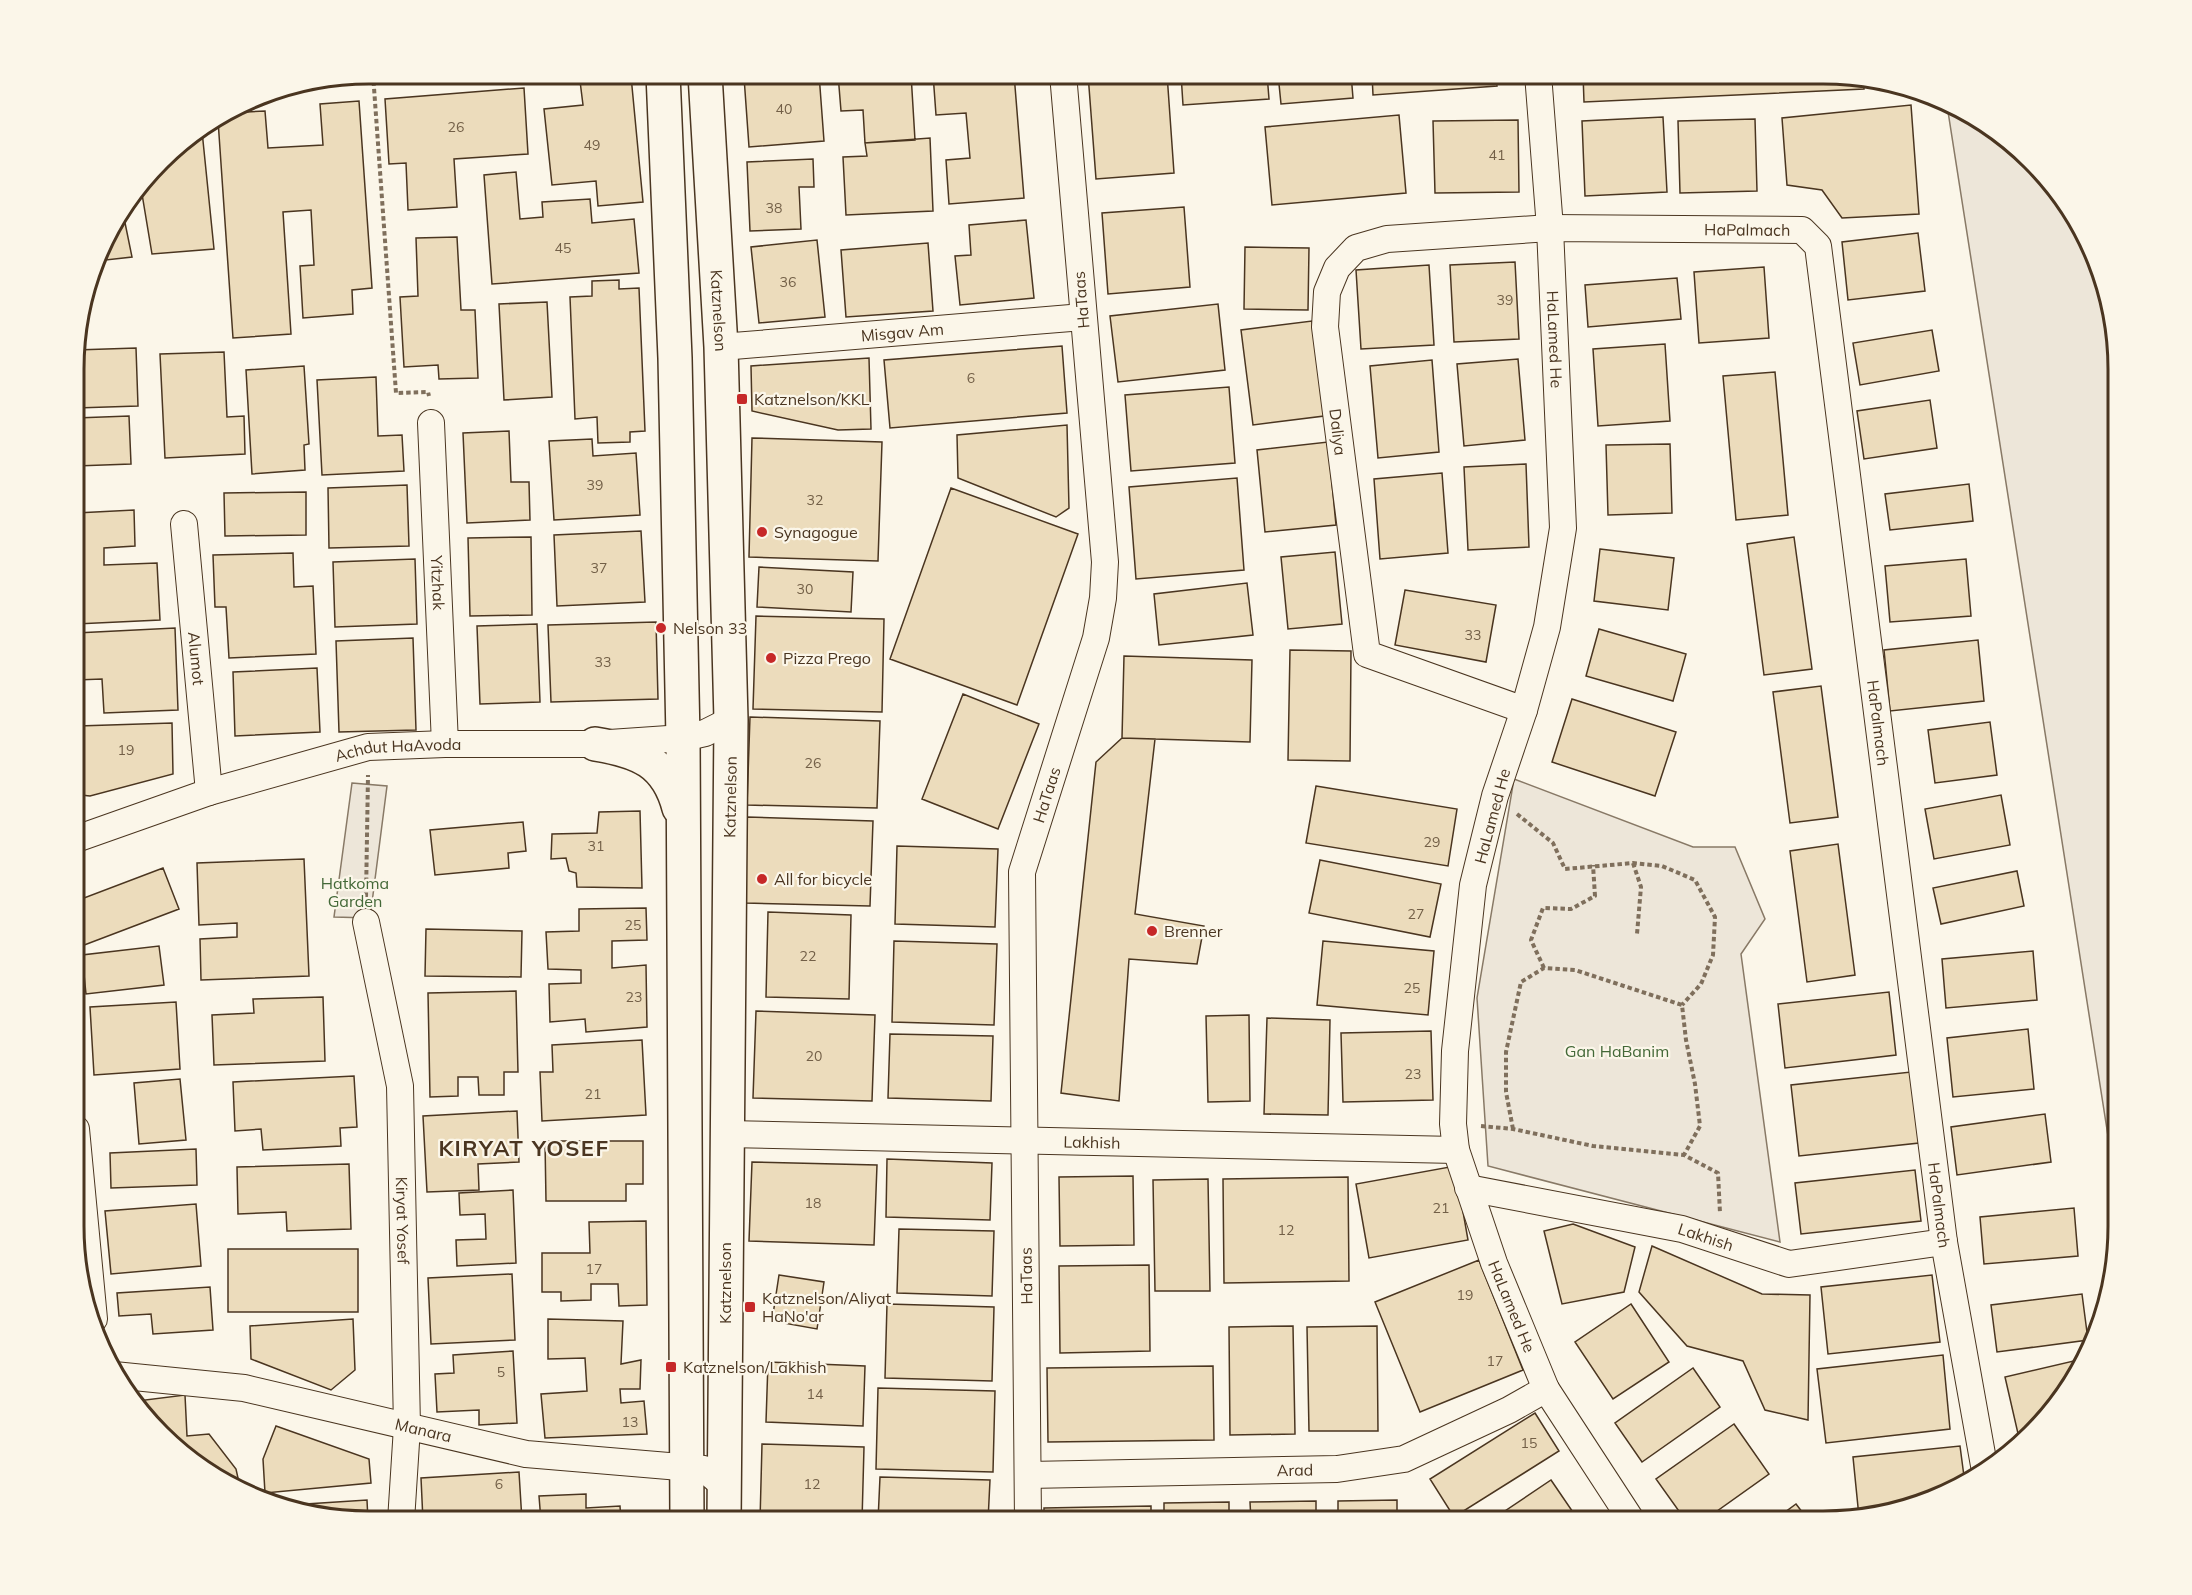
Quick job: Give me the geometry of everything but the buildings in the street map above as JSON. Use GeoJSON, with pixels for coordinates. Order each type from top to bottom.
{"type":"FeatureCollection","features":[{"type":"Feature","properties":{"kind":"street"},"geometry":{"type":"LineString","coordinates":[[663,84],[675,358],[683,738],[687,1511]]}},
{"type":"Feature","properties":{"kind":"street","name":"Katznelson"},"geometry":{"type":"LineString","coordinates":[[706,84],[721,346],[731,720],[724,1506]]}},
{"type":"Feature","properties":{"kind":"street","name":"HaTaas"},"geometry":{"type":"LineString","coordinates":[[1028,1511],[1022,872],[1096,638],[1103,598],[1105,561],[1064,84]]}},
{"type":"Feature","properties":{"kind":"street","name":"HaLamed He"},"geometry":{"type":"LineString","coordinates":[[1539,84],[1550,228],[1563,528],[1546,627],[1524,710],[1495,796],[1473,885],[1455,1051],[1453,1124],[1456,1150],[1494,1263],[1546,1389],[1625,1511]]}},
{"type":"Feature","properties":{"kind":"street","name":"Daliya"},"geometry":{"type":"LineString","coordinates":[[1524,710],[1367,654],[1325,327],[1327,292],[1337,268],[1356,248],[1387,239],[1550,228]]}},
{"type":"Feature","properties":{"kind":"street","name":"HaPalmach"},"geometry":{"type":"LineString","coordinates":[[1550,228],[1802,230],[1818,246],[1944,1242],[1983,1461]]}},
{"type":"Feature","properties":{"kind":"street","name":"Misgav Am"},"geometry":{"type":"LineString","coordinates":[[721,346],[1083,317]]}},
{"type":"Feature","properties":{"kind":"street","name":"Yitzhak"},"geometry":{"type":"LineString","coordinates":[[431,423],[445,744]]}},
{"type":"Feature","properties":{"kind":"street","name":"Alumot"},"geometry":{"type":"LineString","coordinates":[[184,524],[209,792]]}},
{"type":"Feature","properties":{"kind":"street","name":"Achdut HaAvoda"},"geometry":{"type":"LineString","coordinates":[[84,836],[209,792],[368,747],[445,744],[595,744],[683,738],[705,734],[731,720]]}},
{"type":"Feature","properties":{"kind":"street"},"geometry":{"type":"LineString","coordinates":[[595,744],[629,751],[656,765],[668,778],[683,822]]}},
{"type":"Feature","properties":{"kind":"street","name":"Kiryat Yosef"},"geometry":{"type":"LineString","coordinates":[[366,922],[400,1086],[407,1427],[402,1511]]}},
{"type":"Feature","properties":{"kind":"street","name":"Lakhish"},"geometry":{"type":"LineString","coordinates":[[726,1134],[1456,1150]]}},
{"type":"Feature","properties":{"kind":"street","name":"Lakhish"},"geometry":{"type":"LineString","coordinates":[[1468,1188],[1682,1229],[1789,1264],[1944,1242]]}},
{"type":"Feature","properties":{"kind":"street"},"geometry":{"type":"LineString","coordinates":[[84,1213],[91,1289]]}},
{"type":"Feature","properties":{"kind":"street","name":"Manara"},"geometry":{"type":"LineString","coordinates":[[127,1376],[243,1388],[526,1454],[704,1469],[718,1481],[724,1506]]}},
{"type":"Feature","properties":{"kind":"street","name":"Arad"},"geometry":{"type":"LineString","coordinates":[[1028,1475],[1337,1469],[1404,1459],[1509,1410],[1546,1389]]}},
{"type":"Feature","properties":{"kind":"path"},"geometry":{"type":"LineString","coordinates":[[374,84],[396,393],[428,392],[431,423]]}},
{"type":"Feature","properties":{"kind":"path"},"geometry":{"type":"LineString","coordinates":[[366,922],[368,747]]}},
{"type":"Feature","properties":{"kind":"path"},"geometry":{"type":"LineString","coordinates":[[1495,796],[1552,843],[1565,869],[1633,863],[1662,866],[1695,880],[1715,917],[1713,954],[1701,984],[1682,1005],[1700,1126],[1684,1155]]}},
{"type":"Feature","properties":{"kind":"path"},"geometry":{"type":"LineString","coordinates":[[1633,863],[1641,887],[1637,934]]}},
{"type":"Feature","properties":{"kind":"path"},"geometry":{"type":"LineString","coordinates":[[1544,968],[1531,940],[1543,908],[1571,909],[1595,896],[1593,866]]}},
{"type":"Feature","properties":{"kind":"path"},"geometry":{"type":"LineString","coordinates":[[1513,1129],[1506,1092],[1506,1052],[1521,982],[1544,968],[1575,970],[1682,1005]]}},
{"type":"Feature","properties":{"kind":"path"},"geometry":{"type":"LineString","coordinates":[[1453,1124],[1513,1129],[1593,1146],[1684,1155],[1718,1173],[1722,1242]]}},
{"type":"Feature","properties":{"kind":"green space"},"geometry":{"type":"Polygon","coordinates":[[[1948,113],[1981,132],[2011,155],[2037,181],[2060,211],[2079,243],[2093,278],[2106,332],[2108,369],[2108,1136],[1948,113]]]}},
{"type":"Feature","properties":{"kind":"green space","name":"Gan HaBanim"},"geometry":{"type":"Polygon","coordinates":[[[1514,779],[1693,847],[1735,847],[1765,919],[1741,954],[1780,1242],[1488,1166],[1477,998],[1514,779]]]}},
{"type":"Feature","properties":{"kind":"green space","name":"Hatkoma Garden"},"geometry":{"type":"Polygon","coordinates":[[[352,783],[387,786],[370,918],[334,917],[352,783]]]}},
{"type":"Feature","properties":{"kind":"place","name":"Katznelson/KKL"},"geometry":{"type":"Point","coordinates":[742,399]}},
{"type":"Feature","properties":{"kind":"place","name":"Synagogue"},"geometry":{"type":"Point","coordinates":[762,532]}},
{"type":"Feature","properties":{"kind":"place","name":"Nelson 33"},"geometry":{"type":"Point","coordinates":[661,628]}},
{"type":"Feature","properties":{"kind":"place","name":"Pizza Prego"},"geometry":{"type":"Point","coordinates":[771,658]}},
{"type":"Feature","properties":{"kind":"place","name":"All for bicycle"},"geometry":{"type":"Point","coordinates":[762,879]}},
{"type":"Feature","properties":{"kind":"place","name":"Brenner"},"geometry":{"type":"Point","coordinates":[1152,931]}},
{"type":"Feature","properties":{"kind":"place","name":"Katznelson/Aliyat HaNo'ar"},"geometry":{"type":"Point","coordinates":[750,1307]}},
{"type":"Feature","properties":{"kind":"place","name":"Katznelson/Lakhish"},"geometry":{"type":"Point","coordinates":[671,1367]}},
{"type":"Feature","properties":{"kind":"district","name":"KIRYAT YOSEF"},"geometry":{"type":"Point","coordinates":[524,1148]}}]}
